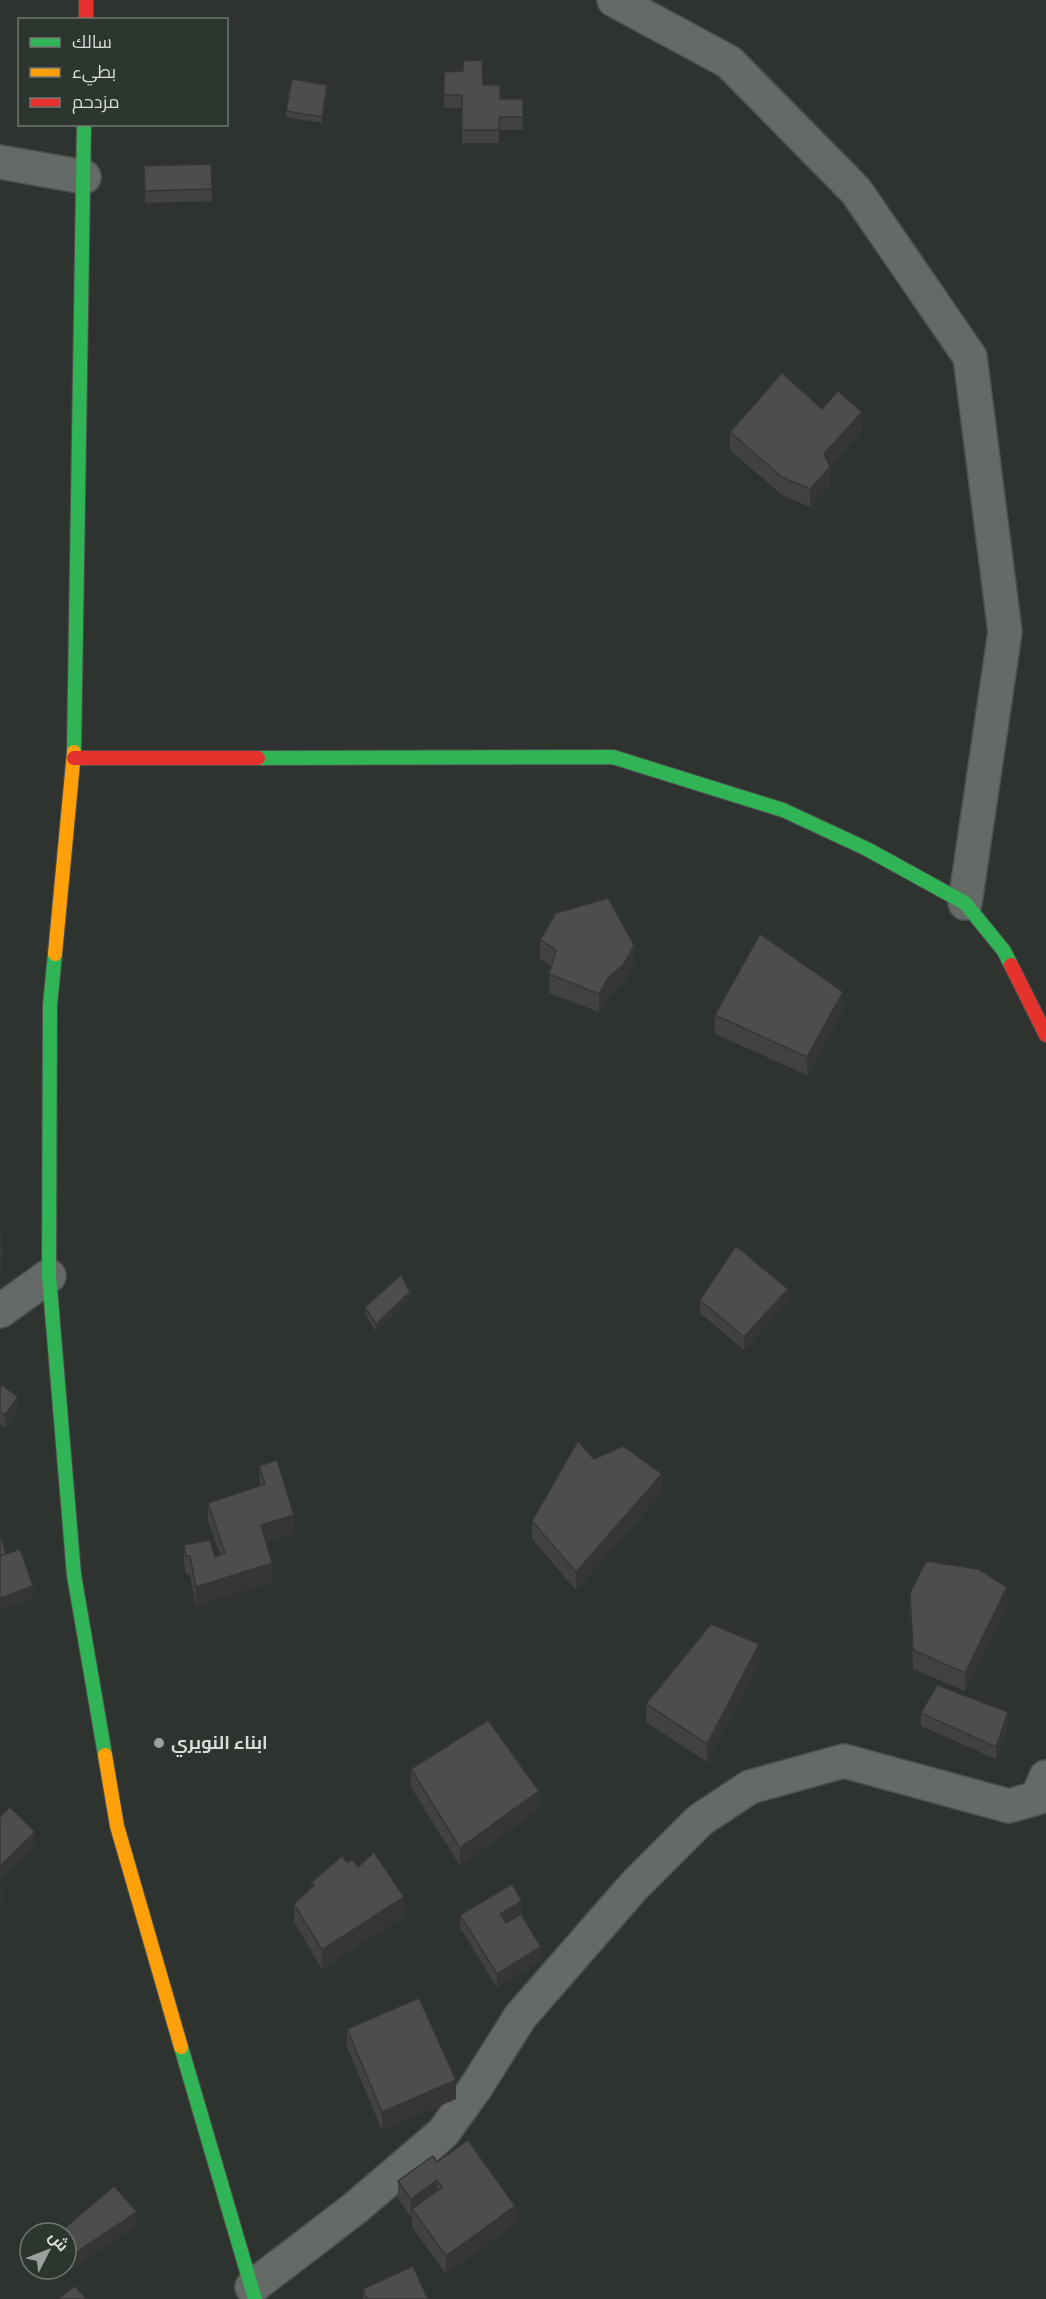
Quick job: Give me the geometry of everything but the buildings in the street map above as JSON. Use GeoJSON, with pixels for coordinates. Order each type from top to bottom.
{"type":"FeatureCollection","features":[{"type":"Feature","properties":{"kind":"main road"},"geometry":{"type":"LineString","coordinates":[[86,0],[86,18]]}},
{"type":"Feature","properties":{"kind":"main road"},"geometry":{"type":"LineString","coordinates":[[84,126],[74,758],[50,1005],[49,1276],[74,1575],[117,1826],[254,2293]]}},
{"type":"Feature","properties":{"kind":"main road"},"geometry":{"type":"LineString","coordinates":[[74,758],[613,757],[783,810],[867,849],[965,903],[1004,951],[1046,1035]]}},
{"type":"Feature","properties":{"kind":"street"},"geometry":{"type":"LineString","coordinates":[[614,0],[729,62],[856,191],[969,357],[1005,632],[965,903]]}},
{"type":"Feature","properties":{"kind":"street"},"geometry":{"type":"LineString","coordinates":[[0,162],[84,177]]}},
{"type":"Feature","properties":{"kind":"street"},"geometry":{"type":"LineString","coordinates":[[0,1311],[49,1276]]}},
{"type":"Feature","properties":{"kind":"street"},"geometry":{"type":"LineString","coordinates":[[254,2293],[443,2133],[476,2087],[520,2017],[634,1886],[700,1820],[750,1787],[844,1761],[1009,1806],[1037,1798],[1046,1777]]}},
{"type":"Feature","properties":{"kind":"traffic: fast"},"geometry":{"type":"LineString","coordinates":[[74,752],[84,126]]}},
{"type":"Feature","properties":{"kind":"traffic: fast"},"geometry":{"type":"LineString","coordinates":[[258,758],[613,757],[783,810],[867,849],[965,903],[1004,951],[1011,965]]}},
{"type":"Feature","properties":{"kind":"traffic: fast"},"geometry":{"type":"LineString","coordinates":[[55,954],[50,1005],[49,1276],[74,1575],[105,1755]]}},
{"type":"Feature","properties":{"kind":"traffic: fast"},"geometry":{"type":"LineString","coordinates":[[181,2047],[255,2299]]}},
{"type":"Feature","properties":{"kind":"traffic: slow"},"geometry":{"type":"LineString","coordinates":[[55,954],[74,752]]}},
{"type":"Feature","properties":{"kind":"traffic: slow"},"geometry":{"type":"LineString","coordinates":[[105,1755],[117,1826],[181,2047]]}},
{"type":"Feature","properties":{"kind":"traffic: jam"},"geometry":{"type":"LineString","coordinates":[[86,0],[86,18]]}},
{"type":"Feature","properties":{"kind":"traffic: jam"},"geometry":{"type":"LineString","coordinates":[[74,758],[258,758]]}},
{"type":"Feature","properties":{"kind":"traffic: jam"},"geometry":{"type":"LineString","coordinates":[[1011,965],[1046,1035]]}},
{"type":"Feature","properties":{"kind":"place","name":"ابناء النويري"},"geometry":{"type":"Point","coordinates":[159,1743]}}]}
